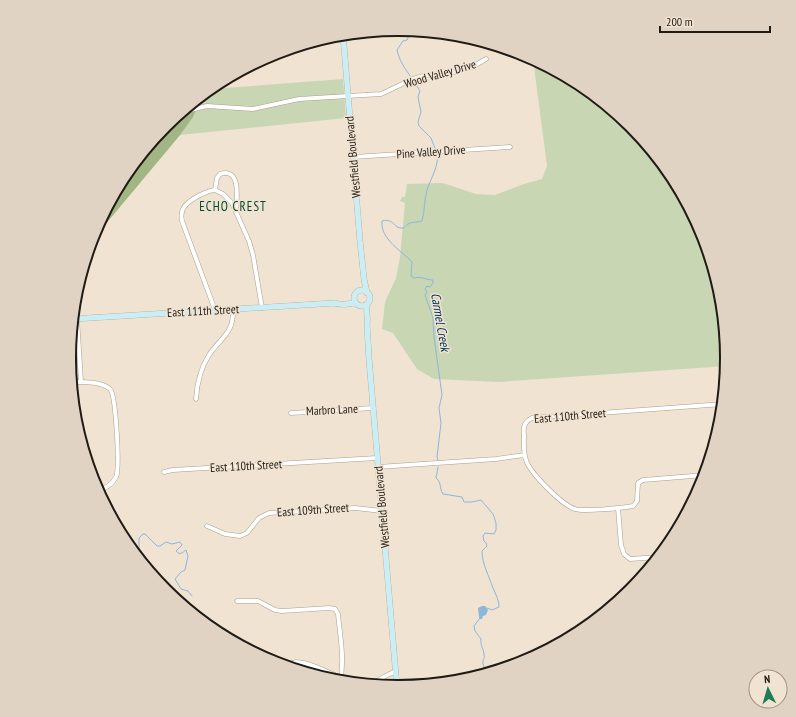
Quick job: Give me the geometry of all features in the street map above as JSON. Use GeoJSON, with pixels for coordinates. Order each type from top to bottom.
{"type":"FeatureCollection","features":[{"type":"Feature","properties":{"kind":"main road","name":"Westfield Boulevard"},"geometry":{"type":"LineString","coordinates":[[344,41],[364,279],[367,293]]}},
{"type":"Feature","properties":{"kind":"main road"},"geometry":{"type":"LineString","coordinates":[[356,294],[362,291],[367,293],[369,298],[367,304],[362,306],[357,304],[354,300],[356,294],[364,279]]}},
{"type":"Feature","properties":{"kind":"main road","name":"East 111th Street"},"geometry":{"type":"LineString","coordinates":[[335,303],[356,294]]}},
{"type":"Feature","properties":{"kind":"main road","name":"East 111th Street"},"geometry":{"type":"LineString","coordinates":[[78,319],[335,303],[357,304]]}},
{"type":"Feature","properties":{"kind":"main road","name":"Westfield Boulevard"},"geometry":{"type":"LineString","coordinates":[[357,304],[367,325]]}},
{"type":"Feature","properties":{"kind":"main road","name":"Westfield Boulevard"},"geometry":{"type":"LineString","coordinates":[[367,304],[367,325],[373,408],[397,681]]}},
{"type":"Feature","properties":{"kind":"street","name":"Wood Valley Drive"},"geometry":{"type":"LineString","coordinates":[[194,109],[207,106],[253,109],[299,99],[381,94],[423,76],[454,72],[474,66],[486,59]]}},
{"type":"Feature","properties":{"kind":"street","name":"Pine Valley Drive"},"geometry":{"type":"LineString","coordinates":[[353,157],[435,153],[510,147]]}},
{"type":"Feature","properties":{"kind":"street"},"geometry":{"type":"LineString","coordinates":[[215,190],[217,178],[220,174],[228,173],[232,175],[235,179],[236,185],[236,211]]}},
{"type":"Feature","properties":{"kind":"street"},"geometry":{"type":"LineString","coordinates":[[215,310],[181,215],[184,207],[192,199],[209,191],[215,190],[229,199],[236,211],[251,248],[262,308]]}},
{"type":"Feature","properties":{"kind":"street"},"geometry":{"type":"LineString","coordinates":[[196,399],[201,370],[208,356],[231,327],[233,320],[233,309]]}},
{"type":"Feature","properties":{"kind":"street"},"geometry":{"type":"LineString","coordinates":[[76,335],[80,382]]}},
{"type":"Feature","properties":{"kind":"street"},"geometry":{"type":"LineString","coordinates":[[76,382],[103,385],[110,390],[114,399],[117,473],[111,484],[103,489]]}},
{"type":"Feature","properties":{"kind":"street","name":"East 110th Street"},"geometry":{"type":"LineString","coordinates":[[525,455],[523,427],[528,420],[532,418],[717,404]]}},
{"type":"Feature","properties":{"kind":"street","name":"Marbro Lane"},"geometry":{"type":"LineString","coordinates":[[292,413],[373,408]]}},
{"type":"Feature","properties":{"kind":"street"},"geometry":{"type":"LineString","coordinates":[[378,468],[496,459],[525,455],[527,464],[536,478],[570,507],[576,510],[633,506],[637,501],[637,486],[640,481],[698,476]]}},
{"type":"Feature","properties":{"kind":"street","name":"East 110th Street"},"geometry":{"type":"LineString","coordinates":[[164,472],[173,470],[377,458]]}},
{"type":"Feature","properties":{"kind":"street","name":"East 109th Street"},"geometry":{"type":"LineString","coordinates":[[207,526],[225,534],[240,536],[247,532],[259,518],[269,513],[355,508],[382,511]]}},
{"type":"Feature","properties":{"kind":"street"},"geometry":{"type":"LineString","coordinates":[[618,508],[621,545],[624,554],[630,559],[652,557]]}},
{"type":"Feature","properties":{"kind":"street"},"geometry":{"type":"LineString","coordinates":[[237,601],[258,601],[282,612],[329,608],[335,609],[338,614],[342,676],[304,663],[292,663]]}},
{"type":"Feature","properties":{"kind":"street"},"geometry":{"type":"LineString","coordinates":[[378,680],[396,672]]}},
{"type":"Feature","properties":{"kind":"green space"},"geometry":{"type":"Polygon","coordinates":[[[534,66],[577,90],[611,116],[626,130],[654,162],[666,179],[696,235],[710,275],[718,316],[720,366],[499,382],[434,379],[417,369],[393,333],[382,329],[385,302],[396,278],[400,257],[405,203],[400,201],[402,197],[405,197],[407,184],[443,183],[476,194],[495,195],[542,179],[547,166],[534,66]]]}},
{"type":"Feature","properties":{"kind":"green space"},"geometry":{"type":"Polygon","coordinates":[[[343,79],[346,118],[180,135],[105,224],[130,179],[142,162],[170,130],[185,116],[219,90],[224,87],[343,79]]]}},
{"type":"Feature","properties":{"kind":"green space"},"geometry":{"type":"Polygon","coordinates":[[[197,107],[193,117],[180,135],[105,224],[119,197],[142,162],[170,130],[197,107]]]}},
{"type":"Feature","properties":{"kind":"water"},"geometry":{"type":"Polygon","coordinates":[[[485,606],[488,610],[486,615],[480,619],[478,608],[485,606]]]}},
{"type":"Feature","properties":{"kind":"waterway","name":"Carmel Creek"},"geometry":{"type":"LineString","coordinates":[[408,36],[407,40],[403,41],[397,50],[402,64],[411,77]]}},
{"type":"Feature","properties":{"kind":"waterway","name":"Carmel Creek"},"geometry":{"type":"LineString","coordinates":[[413,80],[420,91],[418,97],[421,112],[418,122],[419,126],[431,138],[436,151]]}},
{"type":"Feature","properties":{"kind":"waterway","name":"Carmel Creek"},"geometry":{"type":"LineString","coordinates":[[437,154],[438,158],[436,167],[426,194],[422,221],[410,223],[402,228],[397,227],[392,222],[384,220],[382,221],[382,227],[384,233],[392,244],[412,262],[411,276],[414,278],[420,277],[433,280],[430,287],[427,286],[425,289],[427,292],[425,295],[433,318],[434,337],[442,395],[439,408],[441,423],[437,457],[438,460]]}},
{"type":"Feature","properties":{"kind":"waterway","name":"Carmel Creek"},"geometry":{"type":"LineString","coordinates":[[438,467],[436,478],[443,494],[462,497],[464,502],[481,500],[493,514],[496,523],[496,530],[494,534],[485,533],[483,536],[487,546],[482,551],[482,556],[498,600],[499,607],[492,610],[487,608]]}},
{"type":"Feature","properties":{"kind":"waterway"},"geometry":{"type":"LineString","coordinates":[[139,551],[139,538],[143,534],[145,534],[157,546],[160,546],[166,542],[172,544],[180,542],[182,545],[176,551],[183,553],[186,550],[188,556],[185,570],[175,579],[181,589],[188,591],[192,596]]}},
{"type":"Feature","properties":{"kind":"waterway","name":"Carmel Creek"},"geometry":{"type":"LineString","coordinates":[[480,618],[474,626],[475,631],[481,639],[484,658],[483,665],[486,669]]}},
{"type":"Feature","properties":{"kind":"district","name":"ECHO CREST"},"geometry":{"type":"Point","coordinates":[233,206]}}]}
